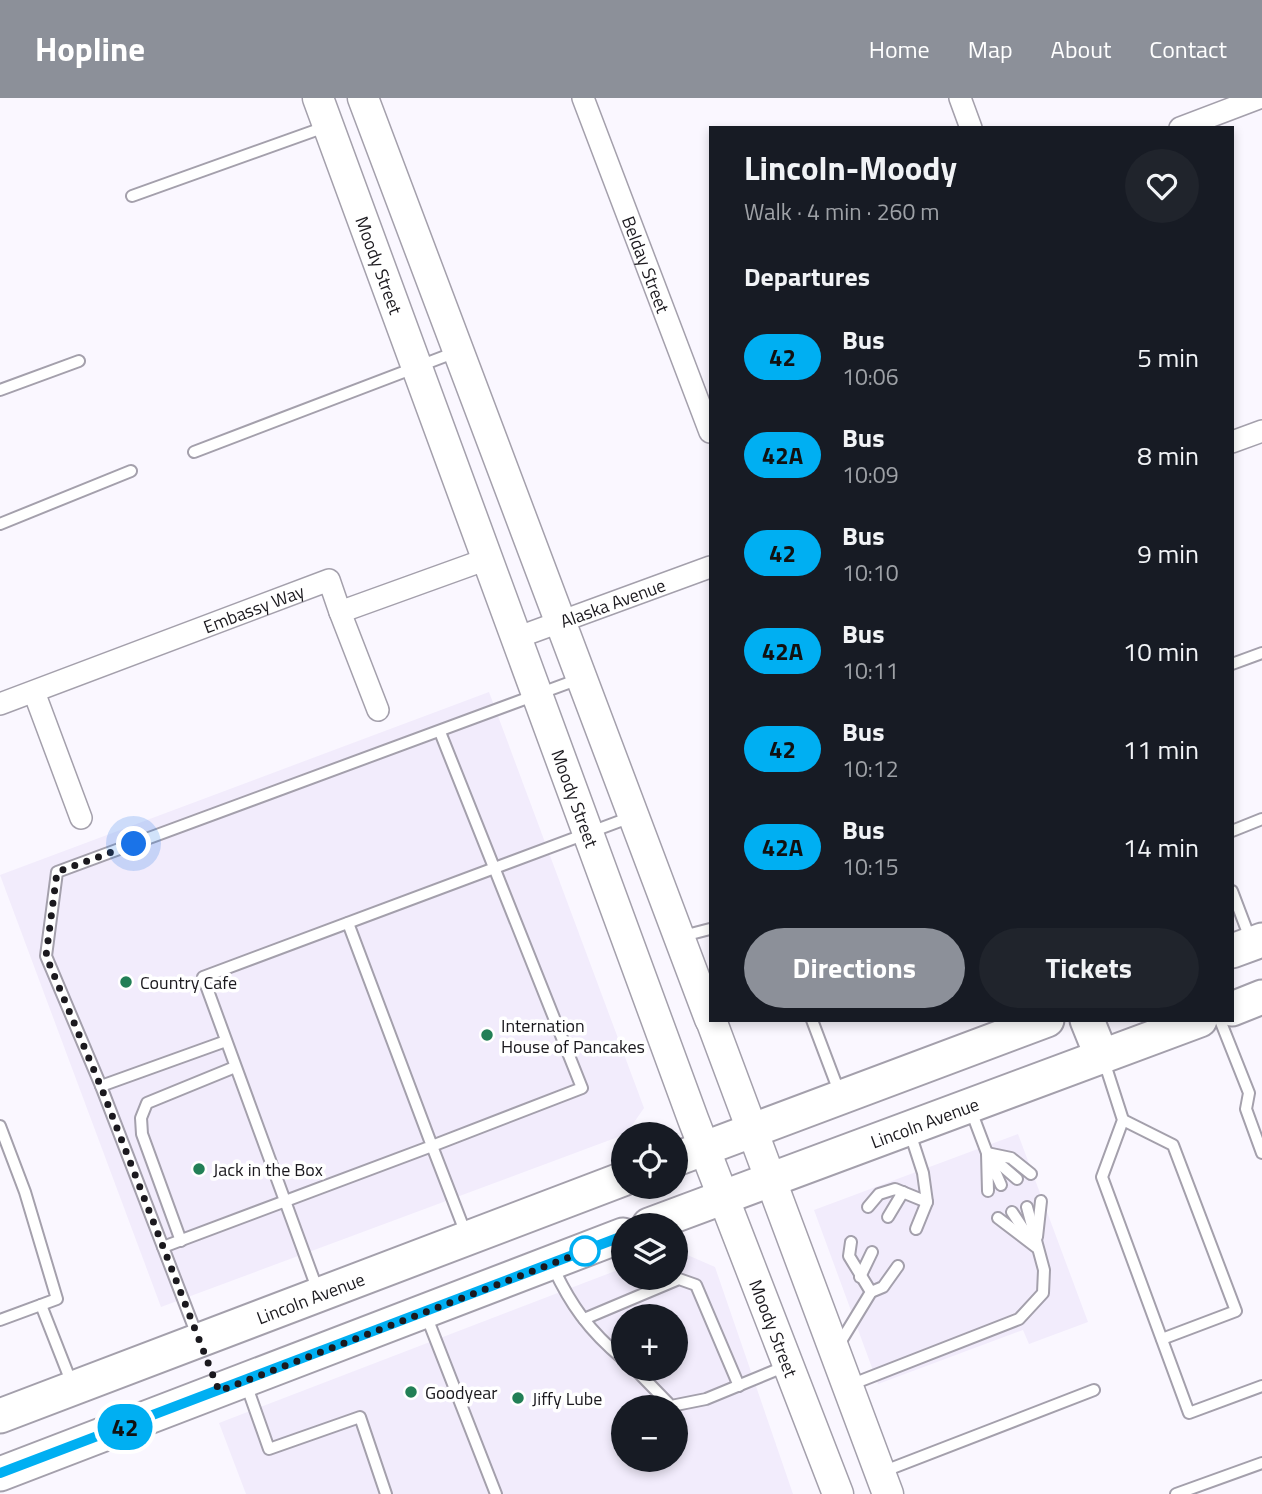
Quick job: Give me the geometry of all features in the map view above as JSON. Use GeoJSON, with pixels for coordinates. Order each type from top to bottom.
{"type":"FeatureCollection","features":[{"type":"Feature","properties":{"kind":"main road","name":"Moody Street"},"geometry":{"type":"LineString","coordinates":[[317,98],[588,834],[690,1154],[723,1196],[838,1494]]}},
{"type":"Feature","properties":{"kind":"main road"},"geometry":{"type":"LineString","coordinates":[[363,98],[709,1015]]}},
{"type":"Feature","properties":{"kind":"main road"},"geometry":{"type":"LineString","coordinates":[[1234,1008],[1262,997]]}},
{"type":"Feature","properties":{"kind":"main road"},"geometry":{"type":"LineString","coordinates":[[712,1022],[884,1483]]}},
{"type":"Feature","properties":{"kind":"main road"},"geometry":{"type":"LineString","coordinates":[[690,1154],[1042,1022]]}},
{"type":"Feature","properties":{"kind":"main road"},"geometry":{"type":"LineString","coordinates":[[1088,1022],[1102,1057]]}},
{"type":"Feature","properties":{"kind":"main road","name":"Lincoln Avenue"},"geometry":{"type":"LineString","coordinates":[[680,1213],[1195,1022]]}},
{"type":"Feature","properties":{"kind":"main road","name":"Lincoln Avenue"},"geometry":{"type":"LineString","coordinates":[[0,1416],[611,1184]]}},
{"type":"Feature","properties":{"kind":"main road"},"geometry":{"type":"LineString","coordinates":[[0,1474],[611,1241]]}},
{"type":"Feature","properties":{"kind":"main road"},"geometry":{"type":"LineString","coordinates":[[199,1341],[232,1386]]}},
{"type":"Feature","properties":{"kind":"street","name":"Belday Street"},"geometry":{"type":"LineString","coordinates":[[583,98],[709,429]]}},
{"type":"Feature","properties":{"kind":"street"},"geometry":{"type":"LineString","coordinates":[[960,98],[970,126]]}},
{"type":"Feature","properties":{"kind":"street"},"geometry":{"type":"LineString","coordinates":[[1185,126],[1259,98]]}},
{"type":"Feature","properties":{"kind":"street"},"geometry":{"type":"LineString","coordinates":[[1234,441],[1262,431]]}},
{"type":"Feature","properties":{"kind":"street"},"geometry":{"type":"LineString","coordinates":[[379,710],[340,612],[487,559]]}},
{"type":"Feature","properties":{"kind":"street","name":"Alaska Avenue"},"geometry":{"type":"LineString","coordinates":[[516,638],[709,567]]}},
{"type":"Feature","properties":{"kind":"street","name":"Embassy Way"},"geometry":{"type":"LineString","coordinates":[[0,704],[329,580],[340,612]]}},
{"type":"Feature","properties":{"kind":"street"},"geometry":{"type":"LineString","coordinates":[[34,692],[81,818]]}},
{"type":"Feature","properties":{"kind":"lane"},"geometry":{"type":"LineString","coordinates":[[132,197],[328,126]]}},
{"type":"Feature","properties":{"kind":"lane"},"geometry":{"type":"LineString","coordinates":[[194,452],[458,351]]}},
{"type":"Feature","properties":{"kind":"lane"},"geometry":{"type":"LineString","coordinates":[[0,390],[79,360]]}},
{"type":"Feature","properties":{"kind":"lane"},"geometry":{"type":"LineString","coordinates":[[0,524],[131,471]]}},
{"type":"Feature","properties":{"kind":"lane"},"geometry":{"type":"LineString","coordinates":[[1234,663],[1262,653]]}},
{"type":"Feature","properties":{"kind":"lane"},"geometry":{"type":"LineString","coordinates":[[199,1341],[101,1087],[46,956],[57,872],[582,678]]}},
{"type":"Feature","properties":{"kind":"lane"},"geometry":{"type":"LineString","coordinates":[[163,1247],[582,1088],[440,732]]}},
{"type":"Feature","properties":{"kind":"lane"},"geometry":{"type":"LineString","coordinates":[[320,1295],[202,977],[634,817]]}},
{"type":"Feature","properties":{"kind":"lane"},"geometry":{"type":"LineString","coordinates":[[1234,830],[1262,820]]}},
{"type":"Feature","properties":{"kind":"lane"},"geometry":{"type":"LineString","coordinates":[[1234,897],[1249,945]]}},
{"type":"Feature","properties":{"kind":"lane"},"geometry":{"type":"LineString","coordinates":[[348,923],[468,1239]]}},
{"type":"Feature","properties":{"kind":"lane"},"geometry":{"type":"LineString","coordinates":[[679,937],[709,929]]}},
{"type":"Feature","properties":{"kind":"lane"},"geometry":{"type":"LineString","coordinates":[[813,1022],[841,1097]]}},
{"type":"Feature","properties":{"kind":"lane"},"geometry":{"type":"LineString","coordinates":[[1221,1022],[1249,1093],[1246,1109],[1262,1153]]}},
{"type":"Feature","properties":{"kind":"lane"},"geometry":{"type":"LineString","coordinates":[[101,1087],[226,1041]]}},
{"type":"Feature","properties":{"kind":"lane"},"geometry":{"type":"LineString","coordinates":[[1102,1057],[1123,1119],[1102,1177],[1189,1413],[1262,1386]]}},
{"type":"Feature","properties":{"kind":"lane"},"geometry":{"type":"LineString","coordinates":[[181,1241],[142,1134],[141,1118],[147,1103],[235,1067]]}},
{"type":"Feature","properties":{"kind":"lane"},"geometry":{"type":"LineString","coordinates":[[969,1106],[1001,1185]]}},
{"type":"Feature","properties":{"kind":"lane"},"geometry":{"type":"LineString","coordinates":[[1123,1119],[1173,1145],[1236,1311],[1161,1339]]}},
{"type":"Feature","properties":{"kind":"lane"},"geometry":{"type":"LineString","coordinates":[[0,1126],[25,1192],[57,1299],[0,1320]]}},
{"type":"Feature","properties":{"kind":"lane"},"geometry":{"type":"LineString","coordinates":[[908,1128],[923,1173],[927,1202],[916,1230]]}},
{"type":"Feature","properties":{"kind":"lane"},"geometry":{"type":"LineString","coordinates":[[987,1153],[1011,1158],[1031,1174]]}},
{"type":"Feature","properties":{"kind":"lane"},"geometry":{"type":"LineString","coordinates":[[987,1153],[1017,1179]]}},
{"type":"Feature","properties":{"kind":"lane"},"geometry":{"type":"LineString","coordinates":[[987,1153],[988,1191]]}},
{"type":"Feature","properties":{"kind":"lane"},"geometry":{"type":"LineString","coordinates":[[868,1207],[879,1195],[895,1189],[927,1202]]}},
{"type":"Feature","properties":{"kind":"lane"},"geometry":{"type":"LineString","coordinates":[[888,1217],[903,1192]]}},
{"type":"Feature","properties":{"kind":"lane"},"geometry":{"type":"LineString","coordinates":[[1036,1247],[1041,1201]]}},
{"type":"Feature","properties":{"kind":"lane"},"geometry":{"type":"LineString","coordinates":[[848,1386],[1019,1319],[1042,1293],[1044,1270],[1027,1206]]}},
{"type":"Feature","properties":{"kind":"lane"},"geometry":{"type":"LineString","coordinates":[[1012,1212],[1036,1247]]}},
{"type":"Feature","properties":{"kind":"lane"},"geometry":{"type":"LineString","coordinates":[[998,1218],[1036,1247]]}},
{"type":"Feature","properties":{"kind":"lane"},"geometry":{"type":"LineString","coordinates":[[851,1242],[849,1256],[871,1292]]}},
{"type":"Feature","properties":{"kind":"lane"},"geometry":{"type":"LineString","coordinates":[[860,1277],[872,1252]]}},
{"type":"Feature","properties":{"kind":"lane"},"geometry":{"type":"LineString","coordinates":[[552,1264],[569,1302],[611,1347]]}},
{"type":"Feature","properties":{"kind":"lane"},"geometry":{"type":"LineString","coordinates":[[835,1351],[871,1292],[883,1287],[898,1266]]}},
{"type":"Feature","properties":{"kind":"lane"},"geometry":{"type":"LineString","coordinates":[[584,1319],[679,1279],[696,1285],[739,1386]]}},
{"type":"Feature","properties":{"kind":"lane"},"geometry":{"type":"LineString","coordinates":[[41,1306],[74,1388]]}},
{"type":"Feature","properties":{"kind":"lane"},"geometry":{"type":"LineString","coordinates":[[425,1313],[496,1494]]}},
{"type":"Feature","properties":{"kind":"lane"},"geometry":{"type":"LineString","coordinates":[[647,1381],[671,1406],[706,1399],[788,1365]]}},
{"type":"Feature","properties":{"kind":"lane"},"geometry":{"type":"LineString","coordinates":[[232,1386],[269,1449],[360,1417],[386,1494]]}},
{"type":"Feature","properties":{"kind":"lane"},"geometry":{"type":"LineString","coordinates":[[884,1483],[1094,1390]]}},
{"type":"Feature","properties":{"kind":"lane"},"geometry":{"type":"LineString","coordinates":[[1176,1494],[1262,1463]]}},
{"type":"Feature","properties":{"kind":"shaded area"},"geometry":{"type":"Polygon","coordinates":[[[489,692],[644,1108],[634,1122],[611,1122],[611,1140],[161,1307],[0,875],[489,692]]]}},
{"type":"Feature","properties":{"kind":"shaded area"},"geometry":{"type":"Polygon","coordinates":[[[1018,1134],[1088,1322],[1029,1344],[1023,1330],[878,1384],[814,1210],[1018,1134]]]}},
{"type":"Feature","properties":{"kind":"shaded area"},"geometry":{"type":"Polygon","coordinates":[[[688,1255],[715,1267],[793,1494],[246,1494],[219,1423],[611,1273],[611,1290],[688,1290],[688,1255]]]}},
{"type":"Feature","properties":{"kind":"bus line","name":"42"},"geometry":{"type":"LineString","coordinates":[[0,1473],[611,1241]]}},
{"type":"Feature","properties":{"kind":"place","name":"Country Cafe"},"geometry":{"type":"Point","coordinates":[126,982]}},
{"type":"Feature","properties":{"kind":"place","name":"Internation House of Pancakes"},"geometry":{"type":"Point","coordinates":[487,1035]}},
{"type":"Feature","properties":{"kind":"place","name":"Jack in the Box"},"geometry":{"type":"Point","coordinates":[199,1169]}},
{"type":"Feature","properties":{"kind":"place","name":"Goodyear"},"geometry":{"type":"Point","coordinates":[411,1392]}},
{"type":"Feature","properties":{"kind":"place","name":"Jiffy Lube"},"geometry":{"type":"Point","coordinates":[518,1398]}},
{"type":"Feature","properties":{"kind":"route"},"geometry":{"type":"LineString","coordinates":[[134,844],[57,872],[46,956],[101,1087],[219,1391],[585,1251]]}}]}
